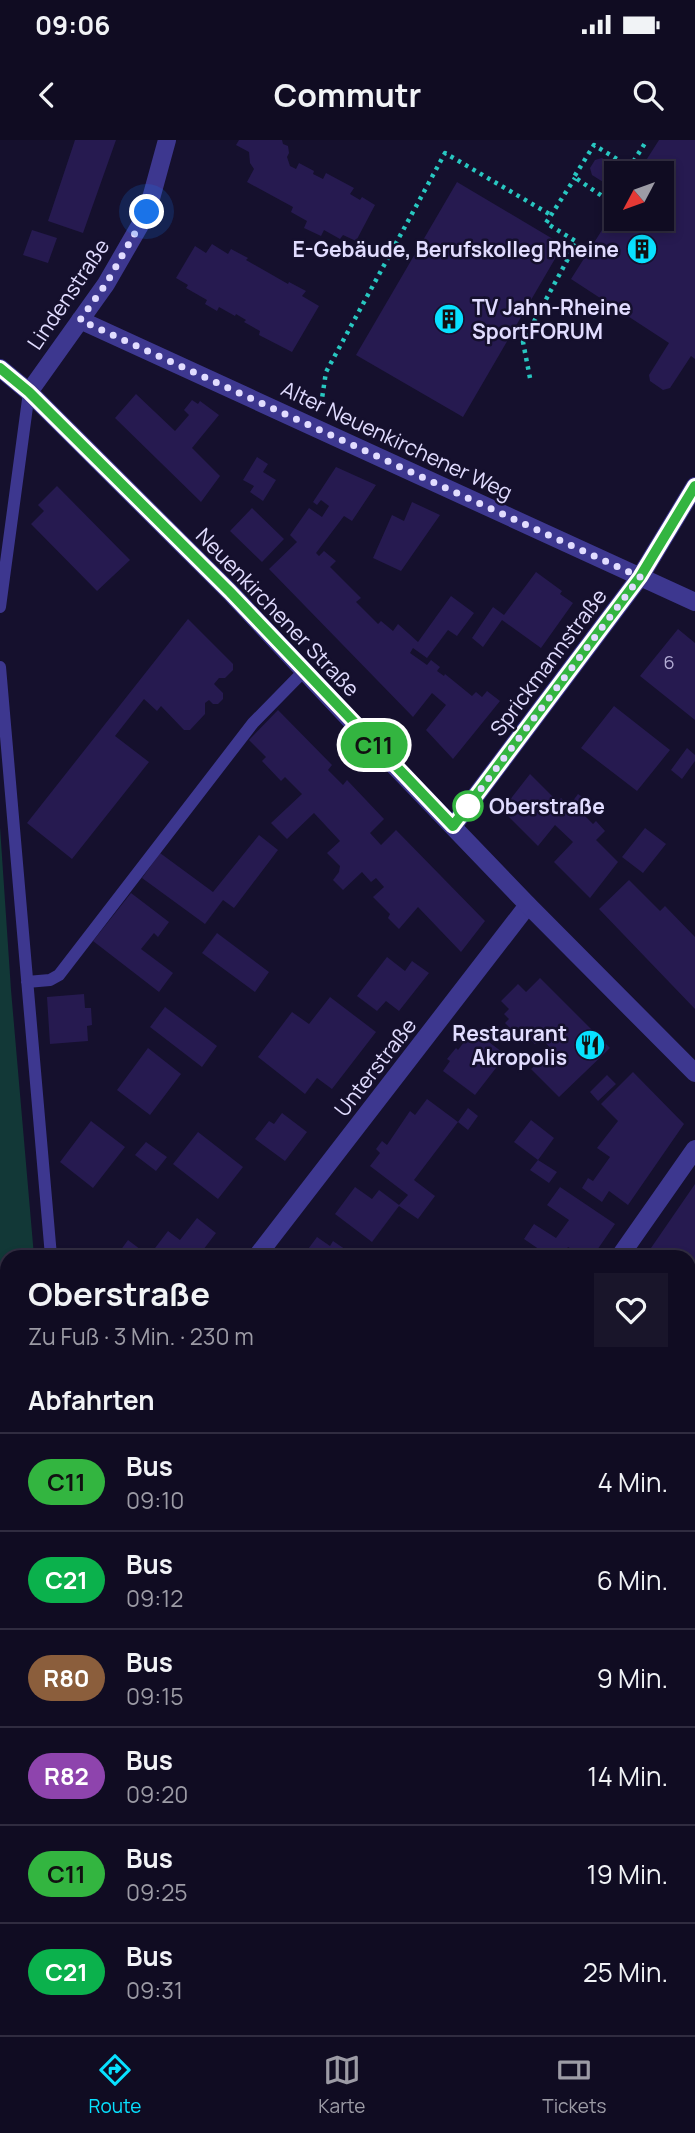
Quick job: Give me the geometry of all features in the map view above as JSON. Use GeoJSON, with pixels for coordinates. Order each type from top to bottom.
{"type":"FeatureCollection","features":[{"type":"Feature","properties":{"kind":"street","name":"Lindenstraße"},"geometry":{"type":"LineString","coordinates":[[29,392],[106,284],[147,212],[167,140]]}},
{"type":"Feature","properties":{"kind":"street","name":"Alter Neuenkirchener Weg"},"geometry":{"type":"LineString","coordinates":[[80,320],[695,602]]}},
{"type":"Feature","properties":{"kind":"street","name":"Neuenkirchener Straße"},"geometry":{"type":"LineString","coordinates":[[0,368],[29,392],[220,582],[528,905],[695,1073]]}},
{"type":"Feature","properties":{"kind":"street","name":"Sprickmannstraße"},"geometry":{"type":"LineString","coordinates":[[453,826],[640,577],[695,486]]}},
{"type":"Feature","properties":{"kind":"street","name":"Unterstraße"},"geometry":{"type":"LineString","coordinates":[[262,1250],[528,905]]}},
{"type":"Feature","properties":{"kind":"street"},"geometry":{"type":"LineString","coordinates":[[624,1250],[695,1149]]}},
{"type":"Feature","properties":{"kind":"lane"},"geometry":{"type":"LineString","coordinates":[[0,607],[29,392]]}},
{"type":"Feature","properties":{"kind":"lane"},"geometry":{"type":"LineString","coordinates":[[0,667],[50,1250]]}},
{"type":"Feature","properties":{"kind":"lane"},"geometry":{"type":"LineString","coordinates":[[27,982],[50,980],[59,975],[253,723],[304,671]]}},
{"type":"Feature","properties":{"kind":"path"},"geometry":{"type":"LineString","coordinates":[[530,378],[523,342],[577,242],[546,223],[594,145],[630,167],[647,140]]}},
{"type":"Feature","properties":{"kind":"path"},"geometry":{"type":"LineString","coordinates":[[318,429],[326,372],[445,153],[551,215]]}},
{"type":"Feature","properties":{"kind":"path"},"geometry":{"type":"LineString","coordinates":[[575,178],[604,197]]}},
{"type":"Feature","properties":{"kind":"green space"},"geometry":{"type":"Polygon","coordinates":[[[0,827],[33,1250],[0,1250],[0,827]]]}},
{"type":"Feature","properties":{"kind":"building"},"geometry":{"type":"Polygon","coordinates":[[[75,140],[116,140],[83,233],[48,221],[75,140]]]}},
{"type":"Feature","properties":{"kind":"building"},"geometry":{"type":"Polygon","coordinates":[[[239,140],[282,140],[283,144],[288,146],[290,166],[296,169],[299,163],[323,179],[326,173],[354,188],[350,194],[375,205],[356,241],[343,235],[340,239],[324,230],[321,236],[304,228],[307,221],[291,212],[293,207],[247,182],[254,169],[250,163],[249,152],[236,145],[239,140]]]}},
{"type":"Feature","properties":{"kind":"building","name":"E-Gebäude, Berufskolleg Rheine"},"geometry":{"type":"Polygon","coordinates":[[[659,140],[695,140],[695,359],[691,356],[670,388],[663,390],[650,381],[649,375],[669,343],[571,279],[604,227],[604,231],[674,231],[674,161],[646,161],[659,140]]]}},
{"type":"Feature","properties":{"kind":"building"},"geometry":{"type":"Polygon","coordinates":[[[602,158],[607,161],[604,161],[604,182],[592,175],[590,168],[595,160],[602,158]]]}},
{"type":"Feature","properties":{"kind":"building","name":"TV Jahn-Rheine SportFORUM"},"geometry":{"type":"Polygon","coordinates":[[[457,182],[563,245],[463,417],[356,355],[457,182]]]}},
{"type":"Feature","properties":{"kind":"building"},"geometry":{"type":"Polygon","coordinates":[[[32,230],[57,238],[48,263],[23,255],[32,230]]]}},
{"type":"Feature","properties":{"kind":"building"},"geometry":{"type":"Polygon","coordinates":[[[212,244],[228,254],[231,249],[288,284],[289,282],[306,291],[302,296],[319,306],[292,352],[259,335],[260,331],[236,314],[235,316],[219,307],[217,311],[205,304],[207,300],[186,288],[188,285],[176,278],[195,246],[206,253],[212,244]]]}},
{"type":"Feature","properties":{"kind":"building"},"geometry":{"type":"Polygon","coordinates":[[[136,394],[175,431],[189,415],[184,410],[192,400],[198,404],[200,401],[219,415],[192,448],[220,476],[201,502],[115,418],[136,394]]]}},
{"type":"Feature","properties":{"kind":"building"},"geometry":{"type":"Polygon","coordinates":[[[257,457],[268,464],[263,472],[276,480],[263,501],[250,492],[254,486],[243,480],[257,457]]]}},
{"type":"Feature","properties":{"kind":"building"},"geometry":{"type":"Polygon","coordinates":[[[336,467],[376,485],[352,521],[344,516],[316,553],[319,556],[324,551],[336,561],[330,567],[361,598],[356,602],[378,624],[381,621],[393,631],[398,624],[418,642],[451,596],[474,613],[457,636],[448,630],[427,658],[413,648],[410,653],[427,665],[431,660],[440,667],[437,671],[444,676],[445,674],[472,696],[476,692],[482,697],[487,691],[500,701],[453,759],[426,730],[446,705],[432,693],[413,717],[269,569],[297,542],[290,535],[309,508],[322,517],[329,506],[321,500],[317,505],[313,502],[336,467]]]}},
{"type":"Feature","properties":{"kind":"building"},"geometry":{"type":"Polygon","coordinates":[[[57,486],[130,560],[97,591],[31,524],[44,511],[38,505],[57,486]]]}},
{"type":"Feature","properties":{"kind":"building"},"geometry":{"type":"Polygon","coordinates":[[[412,502],[440,515],[401,571],[373,558],[392,515],[404,521],[412,502]]]}},
{"type":"Feature","properties":{"kind":"building"},"geometry":{"type":"Polygon","coordinates":[[[252,508],[284,539],[262,562],[230,531],[252,508]]]}},
{"type":"Feature","properties":{"kind":"building"},"geometry":{"type":"Polygon","coordinates":[[[536,572],[562,591],[560,594],[573,603],[541,648],[502,620],[483,647],[472,638],[493,607],[504,615],[536,572]]]}},
{"type":"Feature","properties":{"kind":"building"},"geometry":{"type":"Polygon","coordinates":[[[188,619],[233,664],[233,670],[214,684],[223,693],[223,699],[218,704],[209,700],[205,703],[205,714],[190,730],[184,730],[161,706],[157,711],[144,699],[115,736],[149,762],[72,859],[27,823],[188,619]]]}},
{"type":"Feature","properties":{"kind":"building"},"geometry":{"type":"Polygon","coordinates":[[[678,629],[695,643],[695,720],[640,676],[678,629]]]}},
{"type":"Feature","properties":{"kind":"building"},"geometry":{"type":"Polygon","coordinates":[[[614,706],[670,750],[637,791],[581,748],[614,706]]]}},
{"type":"Feature","properties":{"kind":"building"},"geometry":{"type":"Polygon","coordinates":[[[278,710],[332,765],[328,770],[343,785],[347,780],[384,819],[370,833],[381,845],[396,830],[485,921],[461,952],[418,907],[399,929],[388,918],[390,914],[373,897],[384,887],[376,878],[371,882],[362,872],[343,890],[333,880],[340,866],[327,853],[340,841],[314,813],[287,839],[271,823],[302,794],[285,777],[281,781],[262,761],[266,757],[249,740],[278,710]]]}},
{"type":"Feature","properties":{"kind":"building"},"geometry":{"type":"Polygon","coordinates":[[[687,748],[695,755],[695,761],[682,779],[671,770],[687,748]]]}},
{"type":"Feature","properties":{"kind":"building"},"geometry":{"type":"Polygon","coordinates":[[[530,774],[558,802],[561,798],[569,806],[578,794],[588,801],[580,811],[593,824],[596,821],[605,831],[596,840],[618,862],[590,898],[554,862],[573,842],[555,825],[538,846],[502,810],[530,774]]]}},
{"type":"Feature","properties":{"kind":"building"},"geometry":{"type":"Polygon","coordinates":[[[645,828],[666,844],[643,873],[622,857],[645,828]]]}},
{"type":"Feature","properties":{"kind":"building"},"geometry":{"type":"Polygon","coordinates":[[[259,835],[278,850],[234,908],[223,900],[205,924],[142,878],[160,853],[213,892],[259,835]]]}},
{"type":"Feature","properties":{"kind":"building"},"geometry":{"type":"Polygon","coordinates":[[[629,880],[660,911],[665,906],[695,937],[695,1009],[599,909],[629,880]]]}},
{"type":"Feature","properties":{"kind":"building"},"geometry":{"type":"Polygon","coordinates":[[[131,893],[169,922],[158,937],[154,933],[141,949],[173,973],[159,992],[93,941],[131,893]]]}},
{"type":"Feature","properties":{"kind":"building"},"geometry":{"type":"Polygon","coordinates":[[[217,933],[269,972],[255,992],[202,953],[217,933]]]}},
{"type":"Feature","properties":{"kind":"building"},"geometry":{"type":"Polygon","coordinates":[[[387,957],[405,971],[412,961],[429,973],[399,1011],[386,1001],[377,1011],[357,996],[387,957]]]}},
{"type":"Feature","properties":{"kind":"building"},"geometry":{"type":"Polygon","coordinates":[[[540,978],[610,1048],[559,1097],[531,1069],[543,1057],[550,1063],[558,1056],[541,1038],[535,1044],[517,1027],[513,1031],[505,1023],[509,1019],[504,1014],[509,1009],[501,1001],[518,984],[526,992],[540,978]]]}},
{"type":"Feature","properties":{"kind":"building"},"geometry":{"type":"Polygon","coordinates":[[[84,994],[85,1008],[91,1008],[92,1025],[87,1026],[88,1041],[50,1044],[47,997],[84,994]]]}},
{"type":"Feature","properties":{"kind":"building"},"geometry":{"type":"Polygon","coordinates":[[[330,997],[376,1032],[332,1089],[317,1078],[305,1094],[258,1057],[292,1012],[309,1024],[330,997]]]}},
{"type":"Feature","properties":{"kind":"building"},"geometry":{"type":"Polygon","coordinates":[[[165,1007],[217,1046],[202,1067],[150,1027],[165,1007]]]}},
{"type":"Feature","properties":{"kind":"building"},"geometry":{"type":"Polygon","coordinates":[[[473,1030],[506,1055],[475,1095],[443,1071],[450,1061],[447,1059],[456,1048],[458,1050],[473,1030]]]}},
{"type":"Feature","properties":{"kind":"building"},"geometry":{"type":"Polygon","coordinates":[[[148,1048],[181,1074],[150,1115],[117,1090],[148,1048]]]}},
{"type":"Feature","properties":{"kind":"building"},"geometry":{"type":"Polygon","coordinates":[[[633,1072],[684,1124],[628,1205],[609,1191],[602,1202],[582,1188],[588,1178],[593,1181],[610,1157],[597,1148],[618,1121],[601,1104],[633,1072]]]}},
{"type":"Feature","properties":{"kind":"building"},"geometry":{"type":"Polygon","coordinates":[[[607,1075],[616,1084],[598,1101],[590,1092],[607,1075]]]}},
{"type":"Feature","properties":{"kind":"building"},"geometry":{"type":"Polygon","coordinates":[[[427,1099],[458,1122],[414,1180],[435,1196],[418,1219],[399,1206],[372,1242],[335,1214],[355,1187],[372,1199],[379,1190],[399,1205],[408,1195],[370,1166],[380,1153],[376,1149],[382,1141],[387,1145],[410,1111],[415,1115],[427,1099]]]}},
{"type":"Feature","properties":{"kind":"building"},"geometry":{"type":"Polygon","coordinates":[[[468,1108],[478,1116],[468,1130],[458,1122],[468,1108]]]}},
{"type":"Feature","properties":{"kind":"building"},"geometry":{"type":"Polygon","coordinates":[[[282,1113],[307,1132],[285,1161],[255,1139],[269,1121],[274,1124],[282,1113]]]}},
{"type":"Feature","properties":{"kind":"building"},"geometry":{"type":"Polygon","coordinates":[[[531,1120],[554,1138],[538,1160],[514,1142],[531,1120]]]}},
{"type":"Feature","properties":{"kind":"building"},"geometry":{"type":"Polygon","coordinates":[[[91,1121],[125,1147],[93,1188],[60,1162],[91,1121]]]}},
{"type":"Feature","properties":{"kind":"building"},"geometry":{"type":"Polygon","coordinates":[[[198,1132],[243,1167],[218,1199],[173,1164],[198,1132]]]}},
{"type":"Feature","properties":{"kind":"building"},"geometry":{"type":"Polygon","coordinates":[[[146,1142],[167,1157],[156,1171],[135,1155],[146,1142]]]}},
{"type":"Feature","properties":{"kind":"building"},"geometry":{"type":"Polygon","coordinates":[[[538,1160],[557,1172],[549,1183],[530,1170],[538,1160]]]}},
{"type":"Feature","properties":{"kind":"building"},"geometry":{"type":"Polygon","coordinates":[[[695,1184],[695,1250],[651,1248],[695,1184]]]}},
{"type":"Feature","properties":{"kind":"building"},"geometry":{"type":"Polygon","coordinates":[[[560,1187],[615,1224],[597,1250],[573,1250],[568,1247],[566,1250],[540,1250],[524,1239],[534,1224],[556,1238],[569,1220],[547,1205],[560,1187]]]}},
{"type":"Feature","properties":{"kind":"building"},"geometry":{"type":"Polygon","coordinates":[[[197,1218],[216,1233],[203,1250],[154,1250],[168,1231],[180,1240],[197,1218]]]}},
{"type":"Feature","properties":{"kind":"building"},"geometry":{"type":"Polygon","coordinates":[[[317,1237],[330,1246],[333,1241],[346,1250],[307,1250],[317,1237]]]}},
{"type":"Feature","properties":{"kind":"building"},"geometry":{"type":"Polygon","coordinates":[[[128,1240],[141,1250],[121,1250],[128,1240]]]}},
{"type":"Feature","properties":{"kind":"bus line","name":"C11"},"geometry":{"type":"LineString","coordinates":[[0,368],[29,392],[230,592],[453,826],[640,577],[695,486]]}},
{"type":"Feature","properties":{"kind":"place","name":"E-Gebäude, Berufskolleg Rheine"},"geometry":{"type":"Point","coordinates":[642,249]}},
{"type":"Feature","properties":{"kind":"place","name":"TV Jahn-Rheine SportFORUM"},"geometry":{"type":"Point","coordinates":[449,319]}},
{"type":"Feature","properties":{"kind":"place","name":"Oberstraße"},"geometry":{"type":"Point","coordinates":[468,806]}},
{"type":"Feature","properties":{"kind":"place","name":"Restaurant Akropolis"},"geometry":{"type":"Point","coordinates":[590,1045]}},
{"type":"Feature","properties":{"kind":"route"},"geometry":{"type":"LineString","coordinates":[[147,212],[106,284],[80,320],[640,577],[468,806]]}}]}
